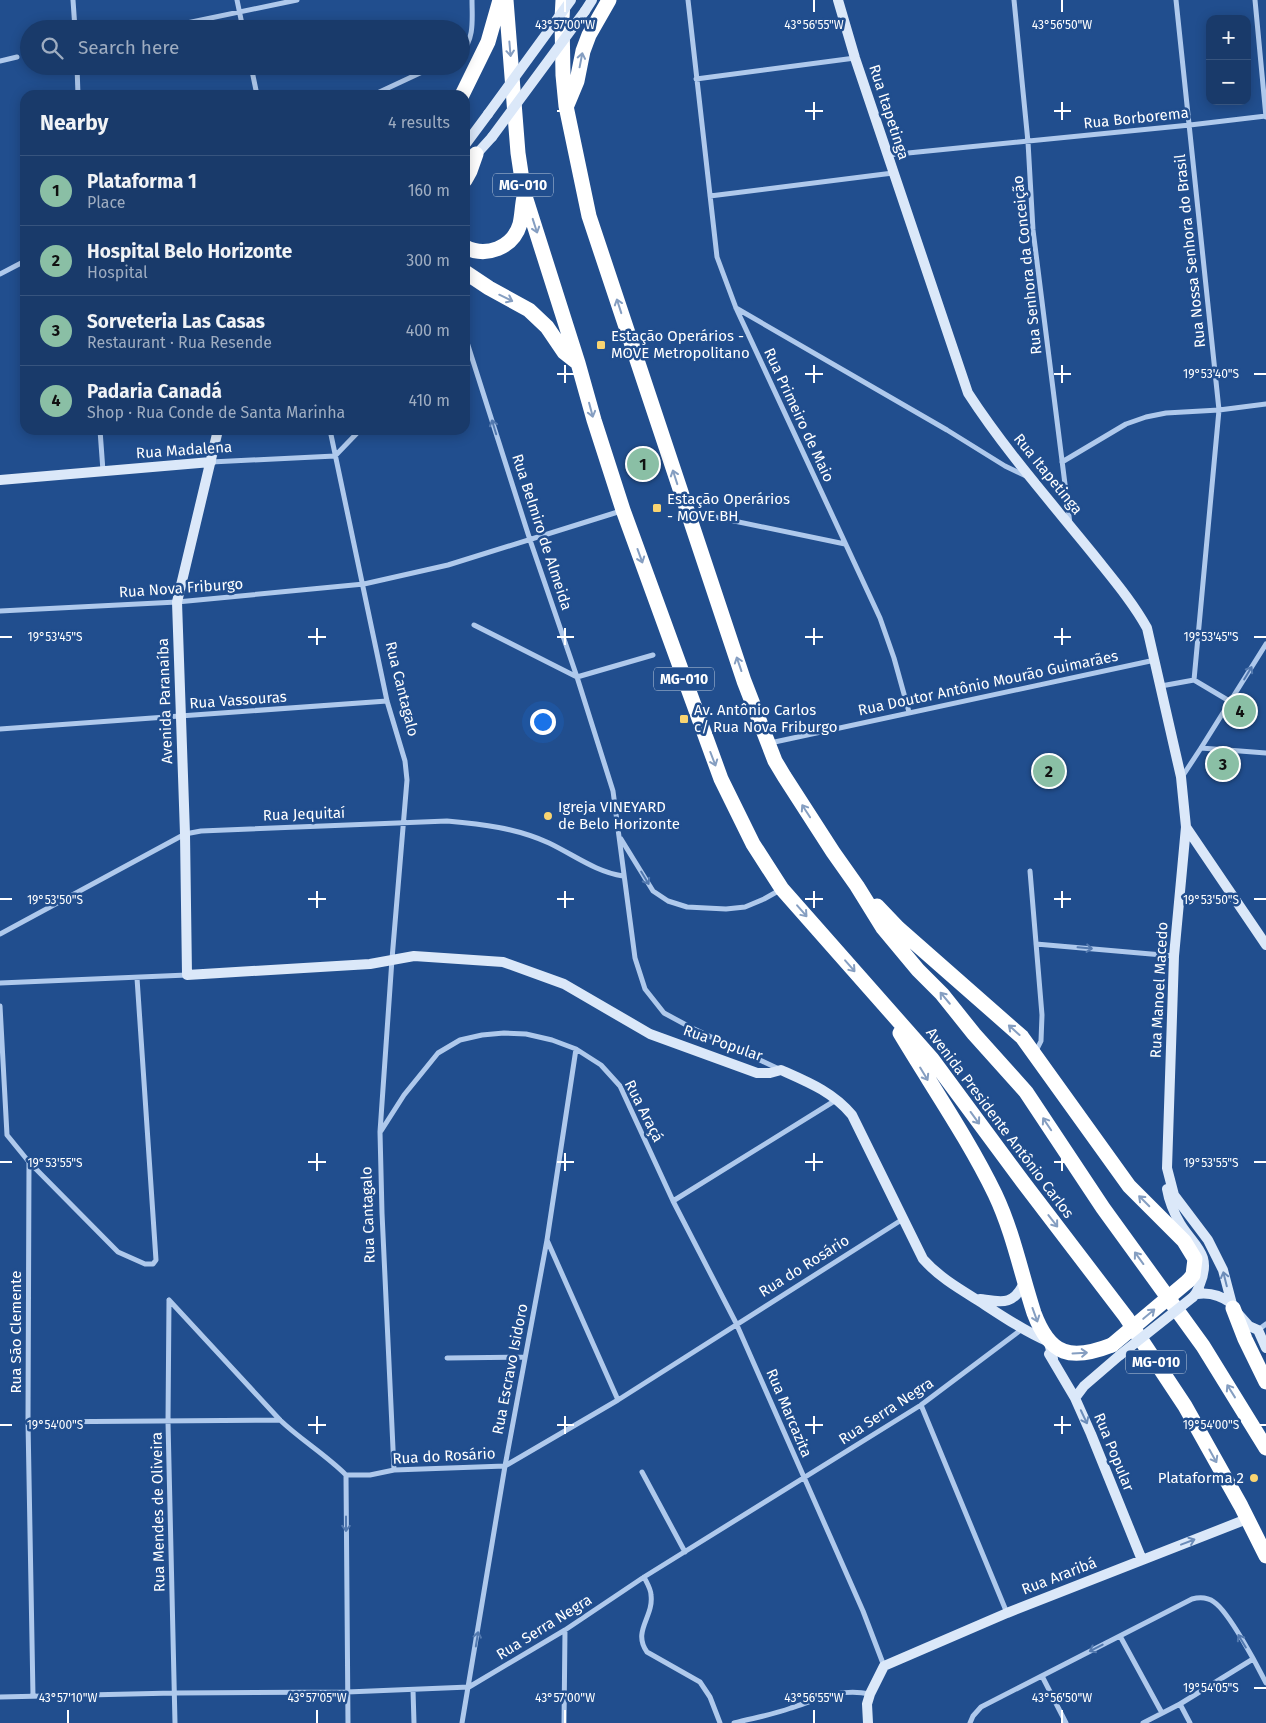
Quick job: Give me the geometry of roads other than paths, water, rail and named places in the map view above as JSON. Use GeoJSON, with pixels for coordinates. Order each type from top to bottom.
{"type":"FeatureCollection","features":[{"type":"Feature","properties":{"kind":"highway"},"geometry":{"type":"LineString","coordinates":[[464,90],[488,42],[500,0]]}},
{"type":"Feature","properties":{"kind":"highway","name":"Avenida Presidente Antônio Carlos"},"geometry":{"type":"LineString","coordinates":[[506,0],[518,153],[524,193],[578,363],[594,420],[624,510],[721,779],[752,844],[782,889],[932,1059],[1126,1316],[1185,1406],[1266,1556]]}},
{"type":"Feature","properties":{"kind":"highway","name":"Avenida Presidente Antônio Carlos"},"geometry":{"type":"LineString","coordinates":[[563,0],[563,75],[566,106],[589,216],[689,520],[767,744],[784,776],[883,928],[1026,1092],[1103,1208],[1203,1346],[1266,1448]]}},
{"type":"Feature","properties":{"kind":"highway"},"geometry":{"type":"LineString","coordinates":[[566,106],[577,81],[583,51],[589,35],[609,0]]}},
{"type":"Feature","properties":{"kind":"highway"},"geometry":{"type":"LineString","coordinates":[[470,150],[470,171]]}},
{"type":"Feature","properties":{"kind":"highway"},"geometry":{"type":"LineString","coordinates":[[470,249],[489,251],[509,243],[520,225],[524,193]]}},
{"type":"Feature","properties":{"kind":"highway"},"geometry":{"type":"LineString","coordinates":[[470,275],[529,310],[546,327],[564,352],[578,363]]}},
{"type":"Feature","properties":{"kind":"highway"},"geometry":{"type":"LineString","coordinates":[[857,886],[898,928],[1022,1037],[1129,1186],[1184,1241],[1195,1259],[1193,1291],[1116,1350],[1073,1354],[1060,1350],[1049,1342],[1038,1323],[1024,1283],[1009,1229],[995,1194],[975,1157],[881,1002]]}},
{"type":"Feature","properties":{"kind":"highway"},"geometry":{"type":"LineString","coordinates":[[1232,1305],[1245,1339],[1266,1382]]}},
{"type":"Feature","properties":{"kind":"street"},"geometry":{"type":"LineString","coordinates":[[73,0],[74,20]]}},
{"type":"Feature","properties":{"kind":"street"},"geometry":{"type":"LineString","coordinates":[[237,0],[241,20]]}},
{"type":"Feature","properties":{"kind":"street"},"geometry":{"type":"LineString","coordinates":[[201,20],[297,0]]}},
{"type":"Feature","properties":{"kind":"street"},"geometry":{"type":"LineString","coordinates":[[470,39],[472,0]]}},
{"type":"Feature","properties":{"kind":"street"},"geometry":{"type":"LineString","coordinates":[[470,150],[488,114],[571,0]]}},
{"type":"Feature","properties":{"kind":"street"},"geometry":{"type":"LineString","coordinates":[[470,150],[492,137],[592,0]]}},
{"type":"Feature","properties":{"kind":"street","name":"Rua Primeiro de Maio"},"geometry":{"type":"LineString","coordinates":[[688,0],[716,257],[736,308],[880,618],[894,658],[909,712]]}},
{"type":"Feature","properties":{"kind":"street","name":"Rua Itapetinga"},"geometry":{"type":"LineString","coordinates":[[838,0],[893,173],[968,393],[986,422],[1136,608],[1147,628],[1181,777],[1186,827],[1266,945]]}},
{"type":"Feature","properties":{"kind":"street","name":"Rua Senhora da Conceição"},"geometry":{"type":"LineString","coordinates":[[1014,0],[1028,142],[1033,230],[1070,526]]}},
{"type":"Feature","properties":{"kind":"street","name":"Rua Nossa Senhora do Brasil"},"geometry":{"type":"LineString","coordinates":[[1176,0],[1219,410],[1194,680]]}},
{"type":"Feature","properties":{"kind":"street"},"geometry":{"type":"LineString","coordinates":[[1255,0],[1266,116]]}},
{"type":"Feature","properties":{"kind":"street"},"geometry":{"type":"LineString","coordinates":[[0,61],[17,57]]}},
{"type":"Feature","properties":{"kind":"street"},"geometry":{"type":"LineString","coordinates":[[696,79],[855,58]]}},
{"type":"Feature","properties":{"kind":"street"},"geometry":{"type":"LineString","coordinates":[[77,75],[78,90]]}},
{"type":"Feature","properties":{"kind":"street"},"geometry":{"type":"LineString","coordinates":[[253,75],[256,90]]}},
{"type":"Feature","properties":{"kind":"street"},"geometry":{"type":"LineString","coordinates":[[383,90],[415,75]]}},
{"type":"Feature","properties":{"kind":"street","name":"Rua Borborema"},"geometry":{"type":"LineString","coordinates":[[888,156],[1266,116]]}},
{"type":"Feature","properties":{"kind":"street"},"geometry":{"type":"LineString","coordinates":[[710,196],[893,173]]}},
{"type":"Feature","properties":{"kind":"street"},"geometry":{"type":"LineString","coordinates":[[0,274],[20,264]]}},
{"type":"Feature","properties":{"kind":"street"},"geometry":{"type":"LineString","coordinates":[[736,308],[947,430],[1005,466],[1029,477]]}},
{"type":"Feature","properties":{"kind":"street","name":"Rua Belmiro de Almeida"},"geometry":{"type":"LineString","coordinates":[[470,352],[613,791],[635,958],[645,989],[664,1013],[781,1070]]}},
{"type":"Feature","properties":{"kind":"street"},"geometry":{"type":"LineString","coordinates":[[1062,462],[1126,424],[1146,416],[1266,404]]}},
{"type":"Feature","properties":{"kind":"street"},"geometry":{"type":"LineString","coordinates":[[100,435],[103,472]]}},
{"type":"Feature","properties":{"kind":"street","name":"Avenida Paranaíba"},"geometry":{"type":"LineString","coordinates":[[187,975],[185,834],[177,602],[217,435]]}},
{"type":"Feature","properties":{"kind":"street","name":"Rua Cantagalo"},"geometry":{"type":"LineString","coordinates":[[331,435],[364,584],[387,701],[405,761],[407,780],[380,1132],[394,1470]]}},
{"type":"Feature","properties":{"kind":"street"},"geometry":{"type":"LineString","coordinates":[[335,456],[355,435]]}},
{"type":"Feature","properties":{"kind":"street","name":"Rua Madalena"},"geometry":{"type":"LineString","coordinates":[[0,480],[211,462],[335,456]]}},
{"type":"Feature","properties":{"kind":"street","name":"Rua Nova Friburgo"},"geometry":{"type":"LineString","coordinates":[[0,612],[177,602],[364,584],[448,565],[624,510]]}},
{"type":"Feature","properties":{"kind":"street"},"geometry":{"type":"LineString","coordinates":[[689,520],[710,516],[845,544]]}},
{"type":"Feature","properties":{"kind":"street"},"geometry":{"type":"LineString","coordinates":[[474,625],[577,677],[653,655]]}},
{"type":"Feature","properties":{"kind":"street"},"geometry":{"type":"LineString","coordinates":[[1181,777],[1231,702],[1266,644]]}},
{"type":"Feature","properties":{"kind":"street","name":"Rua Doutor Antônio Mourão Guimarães"},"geometry":{"type":"LineString","coordinates":[[767,744],[1155,660]]}},
{"type":"Feature","properties":{"kind":"street"},"geometry":{"type":"LineString","coordinates":[[1160,686],[1194,680],[1231,702]]}},
{"type":"Feature","properties":{"kind":"street","name":"Rua Vassouras"},"geometry":{"type":"LineString","coordinates":[[0,730],[387,701]]}},
{"type":"Feature","properties":{"kind":"street"},"geometry":{"type":"LineString","coordinates":[[1201,748],[1266,753]]}},
{"type":"Feature","properties":{"kind":"street","name":"Rua Jequitaí"},"geometry":{"type":"LineString","coordinates":[[0,934],[185,834],[201,831],[447,821],[487,824],[516,831],[548,843],[598,869],[624,876]]}},
{"type":"Feature","properties":{"kind":"street","name":"Rua Manoel Macedo"},"geometry":{"type":"LineString","coordinates":[[1186,827],[1174,956],[1167,1168],[1174,1195],[1208,1240],[1223,1270],[1232,1305],[1249,1326],[1262,1327],[1266,1348]]}},
{"type":"Feature","properties":{"kind":"street"},"geometry":{"type":"LineString","coordinates":[[620,836],[653,891],[668,901],[687,907],[726,909],[745,906],[764,899],[782,889]]}},
{"type":"Feature","properties":{"kind":"street"},"geometry":{"type":"LineString","coordinates":[[1030,871],[1042,1015],[1041,1041],[1034,1053]]}},
{"type":"Feature","properties":{"kind":"street"},"geometry":{"type":"LineString","coordinates":[[1036,944],[1174,956]]}},
{"type":"Feature","properties":{"kind":"street","name":"Rua Popular"},"geometry":{"type":"LineString","coordinates":[[392,959],[414,956],[503,962],[564,984],[650,1034],[757,1073],[770,1073],[781,1070],[818,1086],[837,1099],[852,1115],[923,1259],[929,1266],[951,1284],[1023,1329],[1049,1342],[1053,1358]]}},
{"type":"Feature","properties":{"kind":"street"},"geometry":{"type":"LineString","coordinates":[[0,983],[137,978],[370,964],[392,959]]}},
{"type":"Feature","properties":{"kind":"street"},"geometry":{"type":"LineString","coordinates":[[0,1006],[7,1134],[29,1162],[118,1252],[146,1264],[153,1264],[156,1260],[137,978]]}},
{"type":"Feature","properties":{"kind":"street","name":"Rua Araçá"},"geometry":{"type":"LineString","coordinates":[[380,1132],[404,1095],[438,1053],[460,1040],[504,1032],[552,1040],[576,1049],[601,1065],[620,1086],[673,1201]]}},
{"type":"Feature","properties":{"kind":"street","name":"Rua Escravo Isidoro"},"geometry":{"type":"LineString","coordinates":[[462,1723],[505,1466],[547,1240],[576,1049]]}},
{"type":"Feature","properties":{"kind":"street"},"geometry":{"type":"LineString","coordinates":[[673,1201],[837,1099]]}},
{"type":"Feature","properties":{"kind":"street","name":"Rua Manoel Macedo"},"geometry":{"type":"LineString","coordinates":[[1169,1124],[1163,1173],[1169,1199],[1181,1225],[1200,1250],[1205,1273],[1193,1291]]}},
{"type":"Feature","properties":{"kind":"street"},"geometry":{"type":"LineString","coordinates":[[0,1136],[7,1134]]}},
{"type":"Feature","properties":{"kind":"street","name":"Rua São Clemente"},"geometry":{"type":"LineString","coordinates":[[29,1162],[28,1422],[33,1696]]}},
{"type":"Feature","properties":{"kind":"street","name":"Rua Marcazita"},"geometry":{"type":"LineString","coordinates":[[673,1201],[736,1323],[863,1610],[884,1666]]}},
{"type":"Feature","properties":{"kind":"street","name":"Rua do Rosário"},"geometry":{"type":"LineString","coordinates":[[346,1475],[370,1475],[394,1470],[505,1466],[618,1400],[736,1323],[903,1219]]}},
{"type":"Feature","properties":{"kind":"street"},"geometry":{"type":"LineString","coordinates":[[547,1240],[618,1400]]}},
{"type":"Feature","properties":{"kind":"street","name":"Rua Popular"},"geometry":{"type":"LineString","coordinates":[[975,1298],[999,1302],[1009,1301],[1018,1296],[1024,1283]]}},
{"type":"Feature","properties":{"kind":"street"},"geometry":{"type":"LineString","coordinates":[[1193,1291],[1208,1292],[1224,1298],[1232,1305]]}},
{"type":"Feature","properties":{"kind":"street","name":"Rua Mendes de Oliveira"},"geometry":{"type":"LineString","coordinates":[[175,1723],[168,1422],[169,1300],[280,1420]]}},
{"type":"Feature","properties":{"kind":"street","name":"Rua Serra Negra"},"geometry":{"type":"LineString","coordinates":[[0,1697],[347,1692],[469,1687],[565,1630],[644,1577],[921,1405],[1023,1329]]}},
{"type":"Feature","properties":{"kind":"street","name":"Rua Popular"},"geometry":{"type":"LineString","coordinates":[[1034,1335],[1053,1358],[1075,1398],[1092,1434],[1142,1560]]}},
{"type":"Feature","properties":{"kind":"street"},"geometry":{"type":"LineString","coordinates":[[1075,1398],[1116,1350]]}},
{"type":"Feature","properties":{"kind":"street"},"geometry":{"type":"LineString","coordinates":[[447,1358],[525,1357]]}},
{"type":"Feature","properties":{"kind":"street"},"geometry":{"type":"LineString","coordinates":[[921,1405],[1007,1613]]}},
{"type":"Feature","properties":{"kind":"street"},"geometry":{"type":"LineString","coordinates":[[28,1422],[280,1420],[295,1434],[332,1460],[346,1475],[348,1723]]}},
{"type":"Feature","properties":{"kind":"street"},"geometry":{"type":"LineString","coordinates":[[642,1472],[685,1552]]}},
{"type":"Feature","properties":{"kind":"street","name":"Rua Araribá"},"geometry":{"type":"LineString","coordinates":[[884,1666],[1007,1613],[1247,1519]]}},
{"type":"Feature","properties":{"kind":"street"},"geometry":{"type":"LineString","coordinates":[[644,1577],[652,1596],[641,1635],[642,1644],[648,1652],[700,1682],[710,1697],[720,1723]]}},
{"type":"Feature","properties":{"kind":"street"},"geometry":{"type":"LineString","coordinates":[[970,1723],[980,1707],[1199,1597],[1206,1598],[1218,1605],[1226,1615],[1266,1683]]}},
{"type":"Feature","properties":{"kind":"street"},"geometry":{"type":"LineString","coordinates":[[564,1723],[565,1630]]}},
{"type":"Feature","properties":{"kind":"street"},"geometry":{"type":"LineString","coordinates":[[1120,1636],[1162,1714]]}},
{"type":"Feature","properties":{"kind":"street"},"geometry":{"type":"LineString","coordinates":[[1143,1723],[1180,1704],[1253,1659]]}},
{"type":"Feature","properties":{"kind":"street"},"geometry":{"type":"LineString","coordinates":[[868,1723],[867,1704],[884,1666]]}},
{"type":"Feature","properties":{"kind":"street"},"geometry":{"type":"LineString","coordinates":[[1042,1676],[1066,1723]]}},
{"type":"Feature","properties":{"kind":"street"},"geometry":{"type":"LineString","coordinates":[[413,1690],[414,1723]]}},
{"type":"Feature","properties":{"kind":"street"},"geometry":{"type":"LineString","coordinates":[[734,1723],[790,1709],[823,1696],[844,1692],[870,1694]]}},
{"type":"Feature","properties":{"kind":"street"},"geometry":{"type":"LineString","coordinates":[[1180,1704],[1190,1723]]}},
{"type":"Feature","properties":{"kind":"place","name":"Estação Operários - MOVE Metropolitano"},"geometry":{"type":"Point","coordinates":[601,345]}},
{"type":"Feature","properties":{"kind":"place","name":"Plataforma 1"},"geometry":{"type":"Point","coordinates":[643,464]}},
{"type":"Feature","properties":{"kind":"place","name":"Estação Operários - MOVE BH"},"geometry":{"type":"Point","coordinates":[657,508]}},
{"type":"Feature","properties":{"kind":"place","name":"Padaria Canadá"},"geometry":{"type":"Point","coordinates":[1240,711]}},
{"type":"Feature","properties":{"kind":"place","name":"Av. Antônio Carlos c/ Rua Nova Friburgo"},"geometry":{"type":"Point","coordinates":[684,719]}},
{"type":"Feature","properties":{"kind":"place","name":"Sorveteria Las Casas"},"geometry":{"type":"Point","coordinates":[1223,764]}},
{"type":"Feature","properties":{"kind":"place","name":"Hospital Belo Horizonte"},"geometry":{"type":"Point","coordinates":[1049,771]}},
{"type":"Feature","properties":{"kind":"place","name":"Igreja VINEYARD de Belo Horizonte"},"geometry":{"type":"Point","coordinates":[548,816]}},
{"type":"Feature","properties":{"kind":"place","name":"Plataforma 2"},"geometry":{"type":"Point","coordinates":[1254,1478]}}]}
